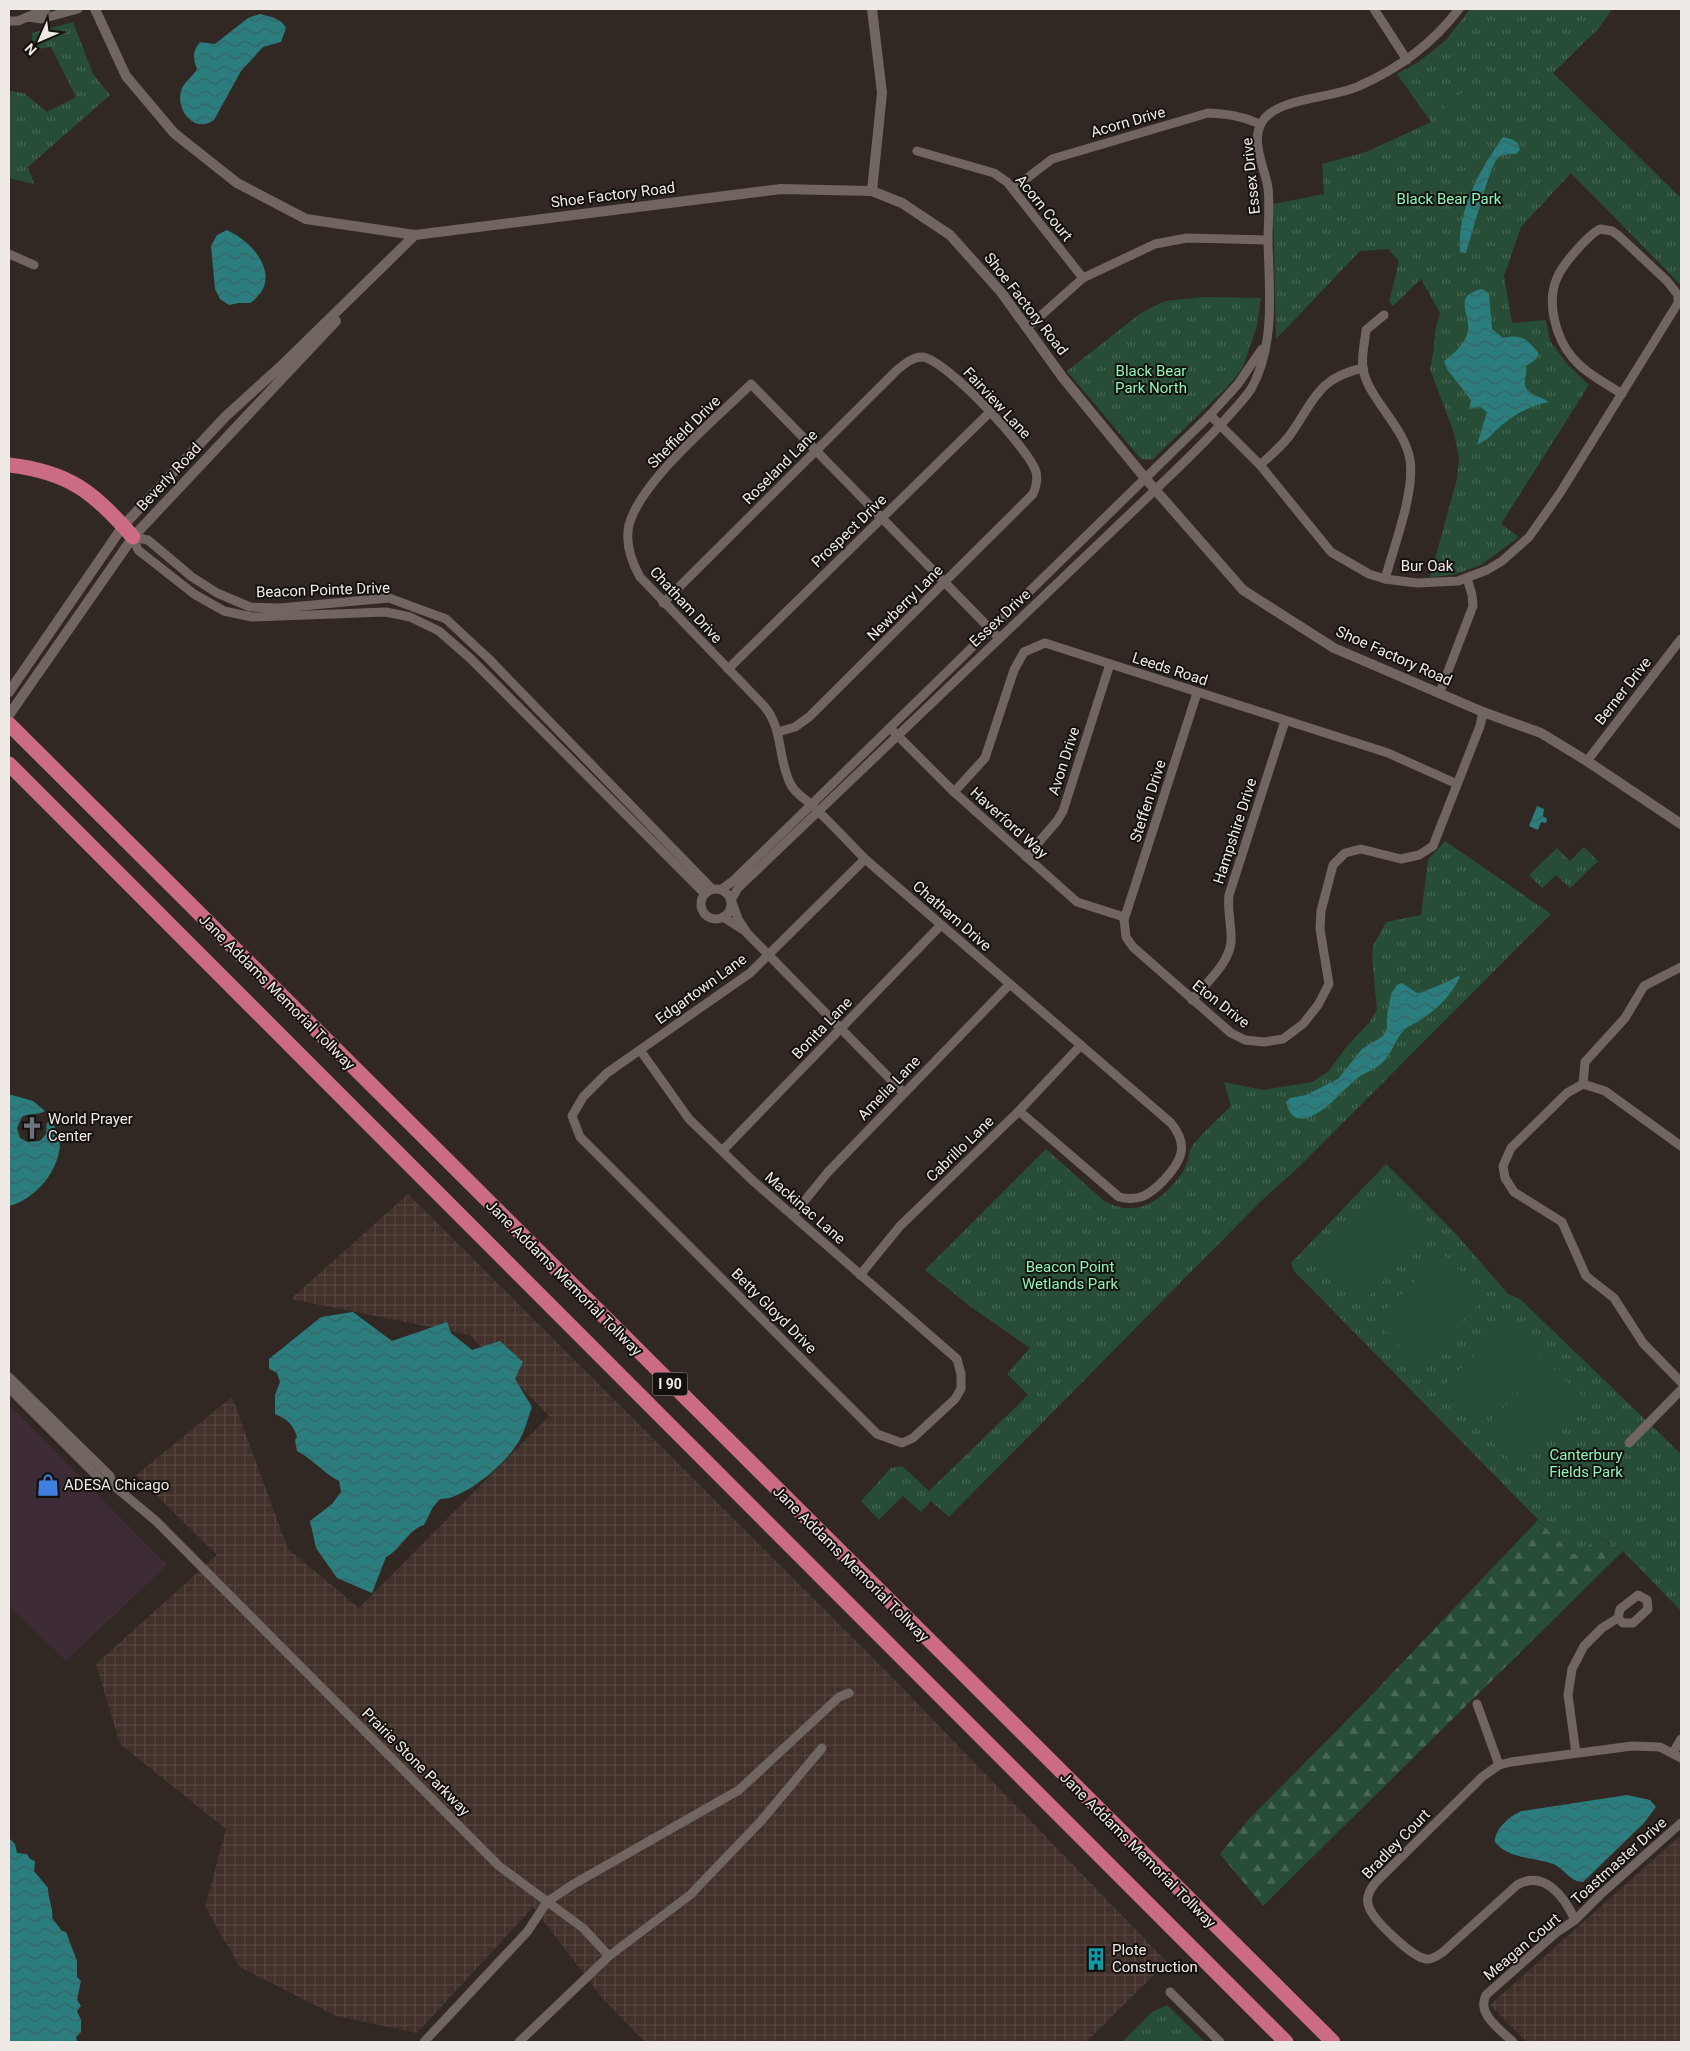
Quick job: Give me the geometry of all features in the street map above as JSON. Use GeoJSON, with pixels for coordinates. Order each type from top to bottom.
{"type":"FeatureCollection","features":[{"type":"Feature","properties":{"kind":"highway"},"geometry":{"type":"LineString","coordinates":[[9,465],[37,468],[64,477],[87,490],[128,532]]}},
{"type":"Feature","properties":{"kind":"highway","name":"Jane Addams Memorial Tollway"},"geometry":{"type":"LineString","coordinates":[[9,724],[1333,2042]]}},
{"type":"Feature","properties":{"kind":"highway","name":"Jane Addams Memorial Tollway"},"geometry":{"type":"LineString","coordinates":[[9,764],[1286,2042]]}},
{"type":"Feature","properties":{"kind":"street"},"geometry":{"type":"LineString","coordinates":[[9,21],[27,13],[46,9]]}},
{"type":"Feature","properties":{"kind":"street"},"geometry":{"type":"LineString","coordinates":[[27,13],[41,19],[78,9]]}},
{"type":"Feature","properties":{"kind":"street","name":"Shoe Factory Road"},"geometry":{"type":"LineString","coordinates":[[95,9],[126,76],[174,133],[237,183],[306,219],[415,235],[781,189],[872,191],[902,203],[950,235],[1001,292],[1064,378],[1144,478],[1243,590],[1334,648],[1484,712],[1541,734],[1587,761],[1681,824]]}},
{"type":"Feature","properties":{"kind":"street"},"geometry":{"type":"LineString","coordinates":[[872,9],[882,92],[872,191]]}},
{"type":"Feature","properties":{"kind":"street"},"geometry":{"type":"LineString","coordinates":[[1374,9],[1407,60]]}},
{"type":"Feature","properties":{"kind":"street","name":"Essex Drive"},"geometry":{"type":"LineString","coordinates":[[893,732],[999,638],[1155,490],[1220,426],[1250,390],[1260,370],[1266,342],[1271,280],[1268,240],[1270,216],[1268,186],[1258,141],[1260,124],[1267,114],[1294,102],[1359,87],[1407,60],[1460,9]]}},
{"type":"Feature","properties":{"kind":"street","name":"Acorn Drive"},"geometry":{"type":"LineString","coordinates":[[1013,189],[1052,159],[1208,114],[1243,116],[1260,124]]}},
{"type":"Feature","properties":{"kind":"street","name":"Acorn Court"},"geometry":{"type":"LineString","coordinates":[[917,151],[994,173],[1013,189],[1083,278]]}},
{"type":"Feature","properties":{"kind":"street","name":"Bur Oak"},"geometry":{"type":"LineString","coordinates":[[1210,415],[1260,465],[1331,552],[1369,574],[1385,579],[1416,583],[1458,581],[1502,561],[1529,537],[1560,493],[1674,312],[1678,295],[1667,281],[1619,236],[1600,229],[1578,249],[1556,279],[1554,291],[1555,317],[1561,339],[1573,358],[1583,368],[1622,394]]}},
{"type":"Feature","properties":{"kind":"street","name":"Beverly Road"},"geometry":{"type":"LineString","coordinates":[[10,691],[128,532],[226,416],[374,277],[415,235]]}},
{"type":"Feature","properties":{"kind":"street"},"geometry":{"type":"LineString","coordinates":[[1027,328],[1083,278],[1155,244],[1187,238],[1268,240]]}},
{"type":"Feature","properties":{"kind":"street"},"geometry":{"type":"LineString","coordinates":[[9,254],[34,266]]}},
{"type":"Feature","properties":{"kind":"street","name":"Beverly Road"},"geometry":{"type":"LineString","coordinates":[[9,715],[128,532],[360,297],[374,277]]}},
{"type":"Feature","properties":{"kind":"street"},"geometry":{"type":"LineString","coordinates":[[1384,315],[1366,330],[1363,368],[1367,382],[1402,438],[1410,459],[1411,485],[1385,579]]}},
{"type":"Feature","properties":{"kind":"street","name":"Essex Drive"},"geometry":{"type":"LineString","coordinates":[[731,901],[738,888],[815,808],[893,732],[991,629],[1210,415],[1238,384],[1266,342]]}},
{"type":"Feature","properties":{"kind":"street","name":"Fairview Lane"},"geometry":{"type":"LineString","coordinates":[[922,357],[933,360],[945,367],[990,412],[1033,464],[1037,480]]}},
{"type":"Feature","properties":{"kind":"street","name":"Roseland Lane"},"geometry":{"type":"LineString","coordinates":[[663,604],[896,371],[911,360],[922,357]]}},
{"type":"Feature","properties":{"kind":"street"},"geometry":{"type":"LineString","coordinates":[[1260,465],[1289,437],[1311,400],[1325,385],[1343,373],[1363,368]]}},
{"type":"Feature","properties":{"kind":"street","name":"Sheffield Drive"},"geometry":{"type":"LineString","coordinates":[[640,502],[666,467],[751,384],[816,450]]}},
{"type":"Feature","properties":{"kind":"street","name":"Prospect Drive"},"geometry":{"type":"LineString","coordinates":[[728,669],[990,412]]}},
{"type":"Feature","properties":{"kind":"street"},"geometry":{"type":"LineString","coordinates":[[816,450],[999,638]]}},
{"type":"Feature","properties":{"kind":"street","name":"Newberry Lane"},"geometry":{"type":"LineString","coordinates":[[778,732],[794,726],[809,717],[1029,500],[1037,480]]}},
{"type":"Feature","properties":{"kind":"street","name":"Chatham Drive"},"geometry":{"type":"LineString","coordinates":[[640,502],[629,526],[630,557],[640,577],[663,604],[768,710],[778,732],[784,765],[791,785],[799,795],[815,808],[864,859],[1174,1127],[1181,1143],[1181,1155],[1178,1165],[1149,1195],[1130,1200],[1118,1197],[1019,1111]]}},
{"type":"Feature","properties":{"kind":"street","name":"Beacon Pointe Drive"},"geometry":{"type":"LineString","coordinates":[[128,532],[148,540],[192,577],[217,593],[250,606],[280,608],[389,598],[446,619],[468,638],[708,891]]}},
{"type":"Feature","properties":{"kind":"street","name":"Beacon Pointe Drive"},"geometry":{"type":"LineString","coordinates":[[128,532],[138,550],[194,594],[224,611],[252,617],[386,612],[410,617],[439,631],[471,659],[708,891]]}},
{"type":"Feature","properties":{"kind":"street"},"geometry":{"type":"LineString","coordinates":[[1440,692],[1473,606],[1467,578]]}},
{"type":"Feature","properties":{"kind":"street"},"geometry":{"type":"LineString","coordinates":[[420,622],[425,611]]}},
{"type":"Feature","properties":{"kind":"street","name":"Berner Drive"},"geometry":{"type":"LineString","coordinates":[[1587,761],[1681,639]]}},
{"type":"Feature","properties":{"kind":"street","name":"Leeds Road"},"geometry":{"type":"LineString","coordinates":[[954,792],[985,758],[1014,670],[1024,652],[1045,643],[1388,753],[1457,784]]}},
{"type":"Feature","properties":{"kind":"street","name":"Avon Drive"},"geometry":{"type":"LineString","coordinates":[[1026,857],[1057,822],[1063,811],[1110,664]]}},
{"type":"Feature","properties":{"kind":"street","name":"Steffen Drive"},"geometry":{"type":"LineString","coordinates":[[1124,917],[1197,693]]}},
{"type":"Feature","properties":{"kind":"street","name":"Eton Drive"},"geometry":{"type":"LineString","coordinates":[[1124,917],[1126,937],[1133,947],[1231,1033],[1245,1040],[1264,1042],[1283,1038],[1303,1024],[1318,1005],[1329,984],[1320,929],[1321,911],[1333,865],[1345,853],[1361,849],[1401,859],[1419,855],[1433,846],[1484,712]]}},
{"type":"Feature","properties":{"kind":"street","name":"Hampshire Drive"},"geometry":{"type":"LineString","coordinates":[[1192,1000],[1229,953],[1231,941],[1229,895],[1285,721]]}},
{"type":"Feature","properties":{"kind":"street","name":"Haverford Way"},"geometry":{"type":"LineString","coordinates":[[893,732],[954,792],[1077,902],[1124,917]]}},
{"type":"Feature","properties":{"kind":"street","name":"Essex Drive"},"geometry":{"type":"LineString","coordinates":[[722,889],[815,808]]}},
{"type":"Feature","properties":{"kind":"street","name":"Edgartown Lane"},"geometry":{"type":"LineString","coordinates":[[572,1116],[582,1097],[607,1073],[750,973],[864,859]]}},
{"type":"Feature","properties":{"kind":"street"},"geometry":{"type":"LineString","coordinates":[[731,901],[730,911],[723,917],[713,918],[704,913],[701,903],[708,891],[722,889],[731,901],[738,919],[747,932],[903,1092]]}},
{"type":"Feature","properties":{"kind":"street"},"geometry":{"type":"LineString","coordinates":[[723,917],[747,932]]}},
{"type":"Feature","properties":{"kind":"street","name":"Bonita Lane"},"geometry":{"type":"LineString","coordinates":[[723,1150],[941,925]]}},
{"type":"Feature","properties":{"kind":"street"},"geometry":{"type":"LineString","coordinates":[[1583,1084],[1585,1062],[1625,1018],[1644,986],[1681,967]]}},
{"type":"Feature","properties":{"kind":"street","name":"Amelia Lane"},"geometry":{"type":"LineString","coordinates":[[793,1215],[828,1172],[903,1092],[1010,984]]}},
{"type":"Feature","properties":{"kind":"street","name":"Cabrillo Lane"},"geometry":{"type":"LineString","coordinates":[[860,1275],[900,1226],[1019,1111],[1081,1045]]}},
{"type":"Feature","properties":{"kind":"street","name":"Mackinac Lane"},"geometry":{"type":"LineString","coordinates":[[640,1050],[689,1119],[793,1215],[957,1359],[962,1374]]}},
{"type":"Feature","properties":{"kind":"street"},"geometry":{"type":"LineString","coordinates":[[1681,1146],[1605,1091],[1583,1084],[1567,1093],[1511,1148],[1503,1166],[1505,1178],[1514,1192],[1556,1216],[1562,1222],[1586,1276],[1614,1298],[1643,1343],[1681,1382]]}},
{"type":"Feature","properties":{"kind":"street","name":"Betty Gloyd Drive"},"geometry":{"type":"LineString","coordinates":[[572,1116],[580,1137],[877,1434],[902,1443],[913,1438],[955,1399],[961,1389],[962,1374]]}},
{"type":"Feature","properties":{"kind":"street","name":"Prairie Stone Parkway"},"geometry":{"type":"LineString","coordinates":[[9,1377],[110,1476],[113,1485],[156,1521],[499,1866],[583,1928],[609,1956]]}},
{"type":"Feature","properties":{"kind":"street"},"geometry":{"type":"LineString","coordinates":[[9,1388],[104,1483],[113,1485]]}},
{"type":"Feature","properties":{"kind":"street"},"geometry":{"type":"LineString","coordinates":[[1629,1443],[1681,1390]]}},
{"type":"Feature","properties":{"kind":"street"},"geometry":{"type":"LineString","coordinates":[[1576,1753],[1568,1695],[1572,1670],[1584,1646],[1602,1628],[1618,1618]]}},
{"type":"Feature","properties":{"kind":"street"},"geometry":{"type":"LineString","coordinates":[[424,2042],[527,1932],[547,1902],[572,1885],[739,1790],[839,1697],[849,1693]]}},
{"type":"Feature","properties":{"kind":"street"},"geometry":{"type":"LineString","coordinates":[[1477,1704],[1499,1765]]}},
{"type":"Feature","properties":{"kind":"street"},"geometry":{"type":"LineString","coordinates":[[1677,1755],[1681,1738]]}},
{"type":"Feature","properties":{"kind":"street","name":"Bradley Court"},"geometry":{"type":"LineString","coordinates":[[1575,1920],[1569,1907],[1551,1887],[1542,1881],[1529,1880],[1517,1886],[1443,1952],[1436,1957],[1425,1959],[1408,1950],[1369,1908],[1369,1893],[1376,1882],[1482,1777],[1499,1765],[1576,1753],[1646,1745],[1660,1747],[1677,1755]]}},
{"type":"Feature","properties":{"kind":"street"},"geometry":{"type":"LineString","coordinates":[[519,2042],[609,1956],[690,1895],[760,1820],[822,1748]]}},
{"type":"Feature","properties":{"kind":"street","name":"Toastmaster Drive"},"geometry":{"type":"LineString","coordinates":[[1575,1920],[1600,1895],[1681,1823]]}},
{"type":"Feature","properties":{"kind":"street","name":"Meagan Court"},"geometry":{"type":"LineString","coordinates":[[1513,2042],[1485,2013],[1484,1998],[1557,1932],[1575,1920]]}},
{"type":"Feature","properties":{"kind":"street"},"geometry":{"type":"LineString","coordinates":[[1170,1992],[1220,2042]]}},
{"type":"Feature","properties":{"kind":"shaded area"},"geometry":{"type":"Polygon","coordinates":[[[408,1194],[885,1670],[1167,1962],[1086,2042],[645,2042],[603,1999],[533,1907],[417,2033],[336,2016],[240,1967],[205,1907],[226,1829],[120,1744],[96,1664],[217,1555],[136,1475],[232,1397],[288,1549],[359,1608],[549,1416],[470,1335],[291,1299],[408,1194]]]}},
{"type":"Feature","properties":{"kind":"shaded area","name":"ADESA Chicago"},"geometry":{"type":"Polygon","coordinates":[[[9,1405],[167,1565],[66,1661],[9,1605],[9,1405]]]}},
{"type":"Feature","properties":{"kind":"shaded area"},"geometry":{"type":"Polygon","coordinates":[[[1681,1835],[1681,2042],[1527,2042],[1490,2005],[1681,1835]]]}},
{"type":"Feature","properties":{"kind":"green space","name":"Black Bear Park"},"geometry":{"type":"Polygon","coordinates":[[[1470,9],[1612,9],[1599,28],[1553,73],[1681,198],[1681,285],[1571,173],[1521,227],[1504,276],[1512,323],[1546,320],[1550,341],[1568,365],[1589,385],[1501,524],[1519,537],[1481,565],[1453,575],[1430,577],[1457,479],[1459,459],[1454,433],[1430,369],[1435,331],[1440,313],[1421,279],[1393,306],[1389,302],[1399,261],[1388,249],[1360,251],[1276,339],[1273,204],[1324,194],[1322,164],[1366,152],[1431,122],[1397,74],[1420,61],[1446,40],[1470,9]]]}},
{"type":"Feature","properties":{"kind":"green space"},"geometry":{"type":"Polygon","coordinates":[[[73,22],[93,74],[110,95],[28,167],[34,184],[9,178],[9,91],[24,93],[47,112],[76,97],[51,47],[38,49],[32,42],[32,33],[73,22]]]}},
{"type":"Feature","properties":{"kind":"green space"},"geometry":{"type":"Polygon","coordinates":[[[1468,89],[1475,101],[1451,117],[1443,105],[1468,89]]]}},
{"type":"Feature","properties":{"kind":"green space","name":"Black Bear Park North"},"geometry":{"type":"Polygon","coordinates":[[[1204,297],[1261,298],[1257,326],[1242,369],[1227,387],[1152,460],[1141,459],[1067,371],[1141,313],[1165,301],[1204,297]]]}},
{"type":"Feature","properties":{"kind":"green space","name":"Beacon Point Wetlands Park"},"geometry":{"type":"Polygon","coordinates":[[[1445,841],[1551,914],[1301,1165],[1260,1202],[949,1517],[931,1501],[921,1512],[903,1496],[879,1520],[861,1501],[891,1468],[902,1466],[929,1491],[1028,1395],[1007,1374],[1030,1348],[971,1307],[925,1270],[1046,1149],[1104,1201],[1128,1208],[1150,1204],[1177,1180],[1184,1170],[1194,1143],[1231,1106],[1224,1082],[1263,1090],[1312,1082],[1329,1071],[1347,1046],[1369,1023],[1377,1010],[1372,957],[1373,946],[1386,922],[1421,915],[1428,860],[1445,841]]]}},
{"type":"Feature","properties":{"kind":"green space"},"geometry":{"type":"Polygon","coordinates":[[[1584,847],[1598,861],[1570,888],[1556,875],[1542,888],[1529,875],[1557,848],[1570,861],[1584,847]]]}},
{"type":"Feature","properties":{"kind":"green space"},"geometry":{"type":"Polygon","coordinates":[[[1554,856],[1563,865],[1545,882],[1537,874],[1554,856]]]}},
{"type":"Feature","properties":{"kind":"green space","name":"Canterbury Fields Park"},"geometry":{"type":"Polygon","coordinates":[[[1386,1164],[1456,1234],[1508,1294],[1520,1299],[1681,1454],[1681,1611],[1623,1551],[1599,1536],[1580,1554],[1572,1554],[1294,1271],[1291,1263],[1386,1164]]]}},
{"type":"Feature","properties":{"kind":"green space"},"geometry":{"type":"Polygon","coordinates":[[[1384,1191],[1428,1234],[1361,1303],[1317,1260],[1384,1191]]]}},
{"type":"Feature","properties":{"kind":"green space"},"geometry":{"type":"Polygon","coordinates":[[[1442,1253],[1486,1297],[1419,1365],[1375,1321],[1442,1253]]]}},
{"type":"Feature","properties":{"kind":"green space"},"geometry":{"type":"Polygon","coordinates":[[[1506,1322],[1541,1356],[1475,1424],[1440,1390],[1506,1322]]]}},
{"type":"Feature","properties":{"kind":"green space"},"geometry":{"type":"Polygon","coordinates":[[[1548,1363],[1583,1397],[1516,1465],[1481,1431],[1548,1363]]]}},
{"type":"Feature","properties":{"kind":"green space"},"geometry":{"type":"Polygon","coordinates":[[[1538,1520],[1572,1554],[1580,1554],[1598,1536],[1623,1551],[1263,1906],[1220,1854],[1248,1820],[1364,1703],[1538,1520]]]}},
{"type":"Feature","properties":{"kind":"green space"},"geometry":{"type":"Polygon","coordinates":[[[1167,2005],[1205,2042],[1122,2042],[1152,2012],[1167,2005]]]}},
{"type":"Feature","properties":{"kind":"water"},"geometry":{"type":"Polygon","coordinates":[[[260,14],[275,18],[284,25],[286,28],[281,42],[263,47],[241,71],[214,120],[207,124],[193,122],[184,112],[180,98],[182,88],[197,69],[194,56],[197,46],[200,42],[215,44],[248,18],[260,14]]]}},
{"type":"Feature","properties":{"kind":"water"},"geometry":{"type":"Polygon","coordinates":[[[1503,137],[1516,142],[1520,150],[1516,154],[1499,157],[1494,164],[1466,253],[1460,252],[1460,236],[1466,206],[1478,176],[1503,137]]]}},
{"type":"Feature","properties":{"kind":"water"},"geometry":{"type":"Polygon","coordinates":[[[227,230],[247,243],[262,262],[265,283],[260,293],[250,303],[229,305],[220,299],[215,289],[211,246],[217,235],[227,230]]]}},
{"type":"Feature","properties":{"kind":"water"},"geometry":{"type":"Polygon","coordinates":[[[1482,289],[1489,293],[1492,329],[1503,338],[1515,336],[1528,341],[1539,354],[1535,360],[1526,366],[1525,386],[1530,392],[1549,402],[1536,405],[1512,417],[1485,441],[1477,445],[1487,412],[1479,406],[1469,409],[1471,400],[1447,369],[1444,361],[1459,348],[1467,335],[1468,323],[1464,305],[1467,296],[1482,289]]]}},
{"type":"Feature","properties":{"kind":"water"},"geometry":{"type":"Polygon","coordinates":[[[1537,806],[1544,809],[1543,816],[1547,819],[1546,823],[1541,822],[1538,830],[1529,826],[1537,806]]]}},
{"type":"Feature","properties":{"kind":"water"},"geometry":{"type":"Polygon","coordinates":[[[1458,976],[1460,977],[1453,990],[1444,1001],[1428,1015],[1405,1029],[1389,1055],[1376,1068],[1356,1079],[1320,1112],[1300,1119],[1292,1114],[1286,1102],[1290,1098],[1306,1095],[1338,1079],[1362,1049],[1383,1036],[1387,1029],[1387,1015],[1391,994],[1397,985],[1402,983],[1417,993],[1426,991],[1458,976]]]}},
{"type":"Feature","properties":{"kind":"water"},"geometry":{"type":"Polygon","coordinates":[[[9,1094],[33,1101],[45,1111],[22,1117],[17,1128],[20,1138],[28,1142],[40,1141],[46,1134],[47,1123],[51,1120],[58,1133],[60,1142],[56,1163],[45,1182],[28,1197],[9,1206],[9,1094]]]}},
{"type":"Feature","properties":{"kind":"water"},"geometry":{"type":"Polygon","coordinates":[[[353,1312],[392,1341],[447,1322],[451,1333],[472,1350],[500,1341],[523,1362],[515,1379],[532,1407],[523,1434],[508,1457],[474,1486],[450,1498],[440,1499],[433,1507],[424,1525],[413,1531],[386,1557],[372,1593],[337,1578],[316,1548],[310,1521],[332,1504],[341,1492],[339,1481],[297,1451],[295,1440],[297,1437],[294,1429],[286,1420],[275,1414],[275,1395],[280,1382],[277,1373],[269,1369],[269,1359],[321,1317],[353,1312]]]}},
{"type":"Feature","properties":{"kind":"water"},"geometry":{"type":"Polygon","coordinates":[[[1627,1795],[1650,1800],[1656,1807],[1644,1823],[1583,1882],[1574,1880],[1553,1864],[1507,1852],[1495,1842],[1497,1832],[1504,1823],[1522,1811],[1627,1795]]]}},
{"type":"Feature","properties":{"kind":"water"},"geometry":{"type":"Polygon","coordinates":[[[9,1838],[15,1844],[17,1853],[27,1854],[30,1859],[35,1861],[34,1871],[48,1888],[52,1918],[62,1931],[66,1932],[77,1961],[77,1977],[81,1981],[77,2000],[81,2006],[77,2011],[81,2020],[81,2032],[76,2037],[77,2042],[9,2042],[9,1838]]]}},
{"type":"Feature","properties":{"kind":"place","name":"World Prayer Center"},"geometry":{"type":"Point","coordinates":[32,1128]}},
{"type":"Feature","properties":{"kind":"place","name":"ADESA Chicago"},"geometry":{"type":"Point","coordinates":[48,1485]}},
{"type":"Feature","properties":{"kind":"place","name":"Plote Construction"},"geometry":{"type":"Point","coordinates":[1096,1959]}}]}
